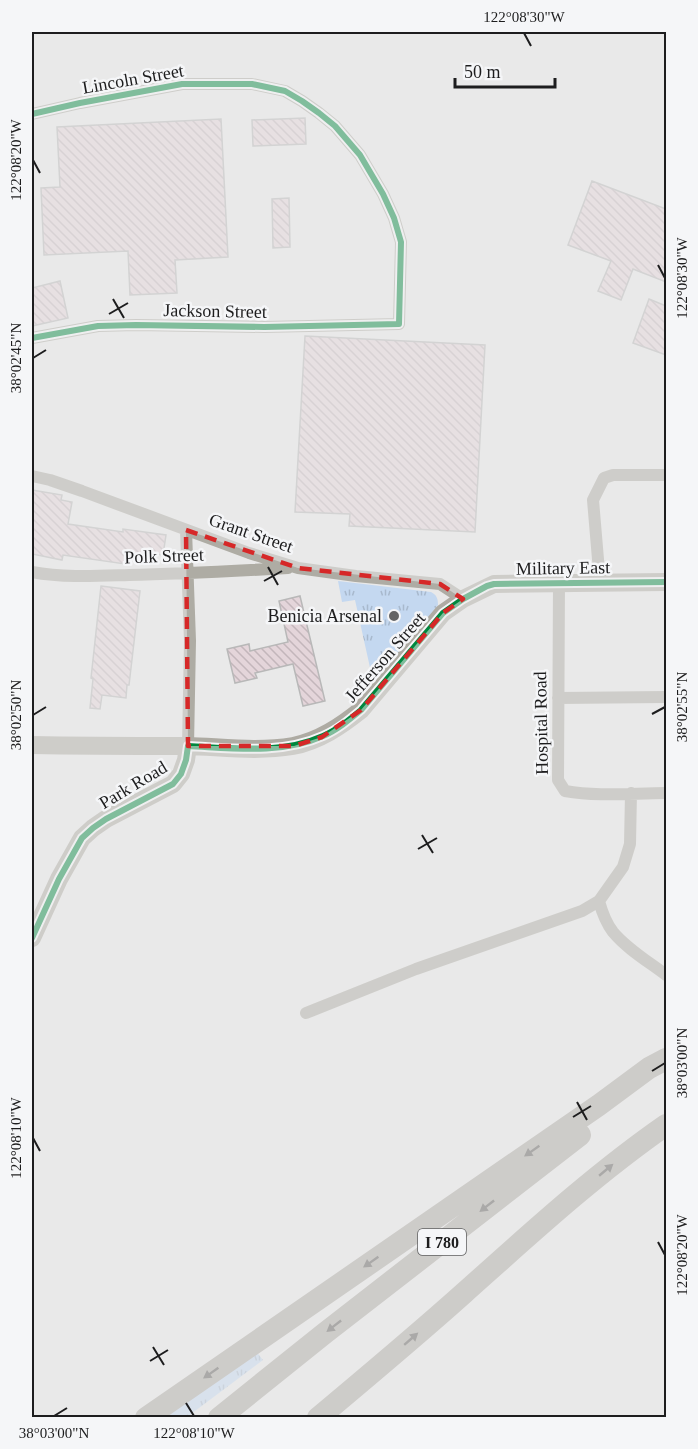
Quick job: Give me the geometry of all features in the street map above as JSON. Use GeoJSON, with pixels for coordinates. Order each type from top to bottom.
{"type":"FeatureCollection","features":[{"type":"Feature","properties":{"kind":"highway"},"geometry":{"type":"LineString","coordinates":[[146,1418],[649,1068],[666,1059]]}},
{"type":"Feature","properties":{"kind":"highway","name":"I 780"},"geometry":{"type":"LineString","coordinates":[[219,1418],[666,1068]]}},
{"type":"Feature","properties":{"kind":"highway"},"geometry":{"type":"LineString","coordinates":[[318,1418],[536,1229],[629,1151],[666,1125]]}},
{"type":"Feature","properties":{"kind":"street","name":"Lincoln Street"},"geometry":{"type":"LineString","coordinates":[[32,114],[182,84],[252,84],[285,92],[302,101],[335,126],[360,155],[394,218],[401,242],[399,324]]}},
{"type":"Feature","properties":{"kind":"street","name":"Jackson Street"},"geometry":{"type":"LineString","coordinates":[[32,338],[98,326],[264,327],[399,324]]}},
{"type":"Feature","properties":{"kind":"street"},"geometry":{"type":"LineString","coordinates":[[594,583],[593,500],[604,478],[613,475],[666,476]]}},
{"type":"Feature","properties":{"kind":"street","name":"Grant Street"},"geometry":{"type":"LineString","coordinates":[[32,476],[82,491],[249,553],[298,568],[440,584],[463,599]]}},
{"type":"Feature","properties":{"kind":"street","name":"Park Road"},"geometry":{"type":"LineString","coordinates":[[32,938],[59,879],[82,838],[106,819],[173,784],[182,774],[188,747],[190,641],[186,530]]}},
{"type":"Feature","properties":{"kind":"street","name":"Polk Street"},"geometry":{"type":"LineString","coordinates":[[32,573],[52,576],[189,574],[298,568]]}},
{"type":"Feature","properties":{"kind":"street","name":"Military East"},"geometry":{"type":"LineString","coordinates":[[463,599],[494,584],[666,582]]}},
{"type":"Feature","properties":{"kind":"street","name":"Hospital Road"},"geometry":{"type":"LineString","coordinates":[[559,583],[558,780],[565,791],[599,794],[631,793]]}},
{"type":"Feature","properties":{"kind":"street","name":"Jefferson Street"},"geometry":{"type":"LineString","coordinates":[[32,746],[261,749],[294,746],[322,737],[362,710],[443,613],[463,599]]}},
{"type":"Feature","properties":{"kind":"street"},"geometry":{"type":"LineString","coordinates":[[558,698],[666,698]]}},
{"type":"Feature","properties":{"kind":"street"},"geometry":{"type":"LineString","coordinates":[[306,1013],[416,969],[582,911],[599,901],[623,867],[627,855],[630,844],[631,793],[666,793]]}},
{"type":"Feature","properties":{"kind":"street"},"geometry":{"type":"LineString","coordinates":[[599,901],[612,931],[666,975]]}},
{"type":"Feature","properties":{"kind":"highlighted area"},"geometry":{"type":"Polygon","coordinates":[[[186,530],[298,568],[440,584],[463,599],[443,613],[361,710],[322,737],[294,746],[188,746],[186,530]]]}},
{"type":"Feature","properties":{"kind":"green space"},"geometry":{"type":"Polygon","coordinates":[[[338,581],[431,592],[437,599],[438,605],[363,696],[358,676],[371,672],[355,600],[342,602],[338,581]]]}},
{"type":"Feature","properties":{"kind":"green space"},"geometry":{"type":"Polygon","coordinates":[[[255,1350],[263,1360],[187,1417],[158,1418],[255,1350]]]}},
{"type":"Feature","properties":{"kind":"building"},"geometry":{"type":"Polygon","coordinates":[[[305,118],[306,144],[253,146],[252,120],[305,118]]]}},
{"type":"Feature","properties":{"kind":"building"},"geometry":{"type":"Polygon","coordinates":[[[221,119],[228,257],[175,260],[177,293],[130,295],[128,251],[44,255],[41,188],[60,187],[57,127],[221,119]]]}},
{"type":"Feature","properties":{"kind":"building"},"geometry":{"type":"Polygon","coordinates":[[[592,181],[666,209],[666,282],[633,269],[621,300],[598,291],[611,261],[568,245],[592,181]]]}},
{"type":"Feature","properties":{"kind":"building"},"geometry":{"type":"Polygon","coordinates":[[[289,198],[290,247],[273,248],[272,199],[289,198]]]}},
{"type":"Feature","properties":{"kind":"building"},"geometry":{"type":"Polygon","coordinates":[[[60,281],[68,318],[32,326],[32,288],[60,281]]]}},
{"type":"Feature","properties":{"kind":"building"},"geometry":{"type":"Polygon","coordinates":[[[649,299],[666,306],[666,355],[633,343],[649,299]]]}},
{"type":"Feature","properties":{"kind":"building"},"geometry":{"type":"Polygon","coordinates":[[[305,336],[485,345],[475,532],[349,526],[350,514],[295,512],[305,336]]]}},
{"type":"Feature","properties":{"kind":"building"},"geometry":{"type":"Polygon","coordinates":[[[32,490],[62,495],[61,500],[72,502],[68,524],[123,532],[123,529],[166,535],[163,555],[149,553],[148,562],[125,558],[125,564],[63,555],[62,560],[32,554],[32,490]]]}},
{"type":"Feature","properties":{"kind":"building"},"geometry":{"type":"Polygon","coordinates":[[[101,586],[140,591],[126,698],[102,695],[100,709],[90,708],[101,586]]]}},
{"type":"Feature","properties":{"kind":"building"},"geometry":{"type":"Polygon","coordinates":[[[300,596],[325,701],[303,706],[293,664],[255,673],[257,678],[235,683],[227,649],[249,644],[250,651],[288,642],[279,601],[300,596]]]}},
{"type":"Feature","properties":{"kind":"cycle path"},"geometry":{"type":"LineString","coordinates":[[32,114],[182,84],[252,84],[285,91],[335,126],[360,155],[383,194],[394,218],[401,242],[399,324],[264,327],[98,326],[32,338]]}},
{"type":"Feature","properties":{"kind":"cycle path"},"geometry":{"type":"LineString","coordinates":[[32,938],[59,879],[82,838],[106,819],[173,784],[181,774],[188,746],[273,748],[307,742],[328,734],[361,710],[443,613],[487,586],[494,584],[666,582]]}},
{"type":"Feature","properties":{"kind":"place","name":"Benicia Arsenal"},"geometry":{"type":"Point","coordinates":[394,616]}}]}
